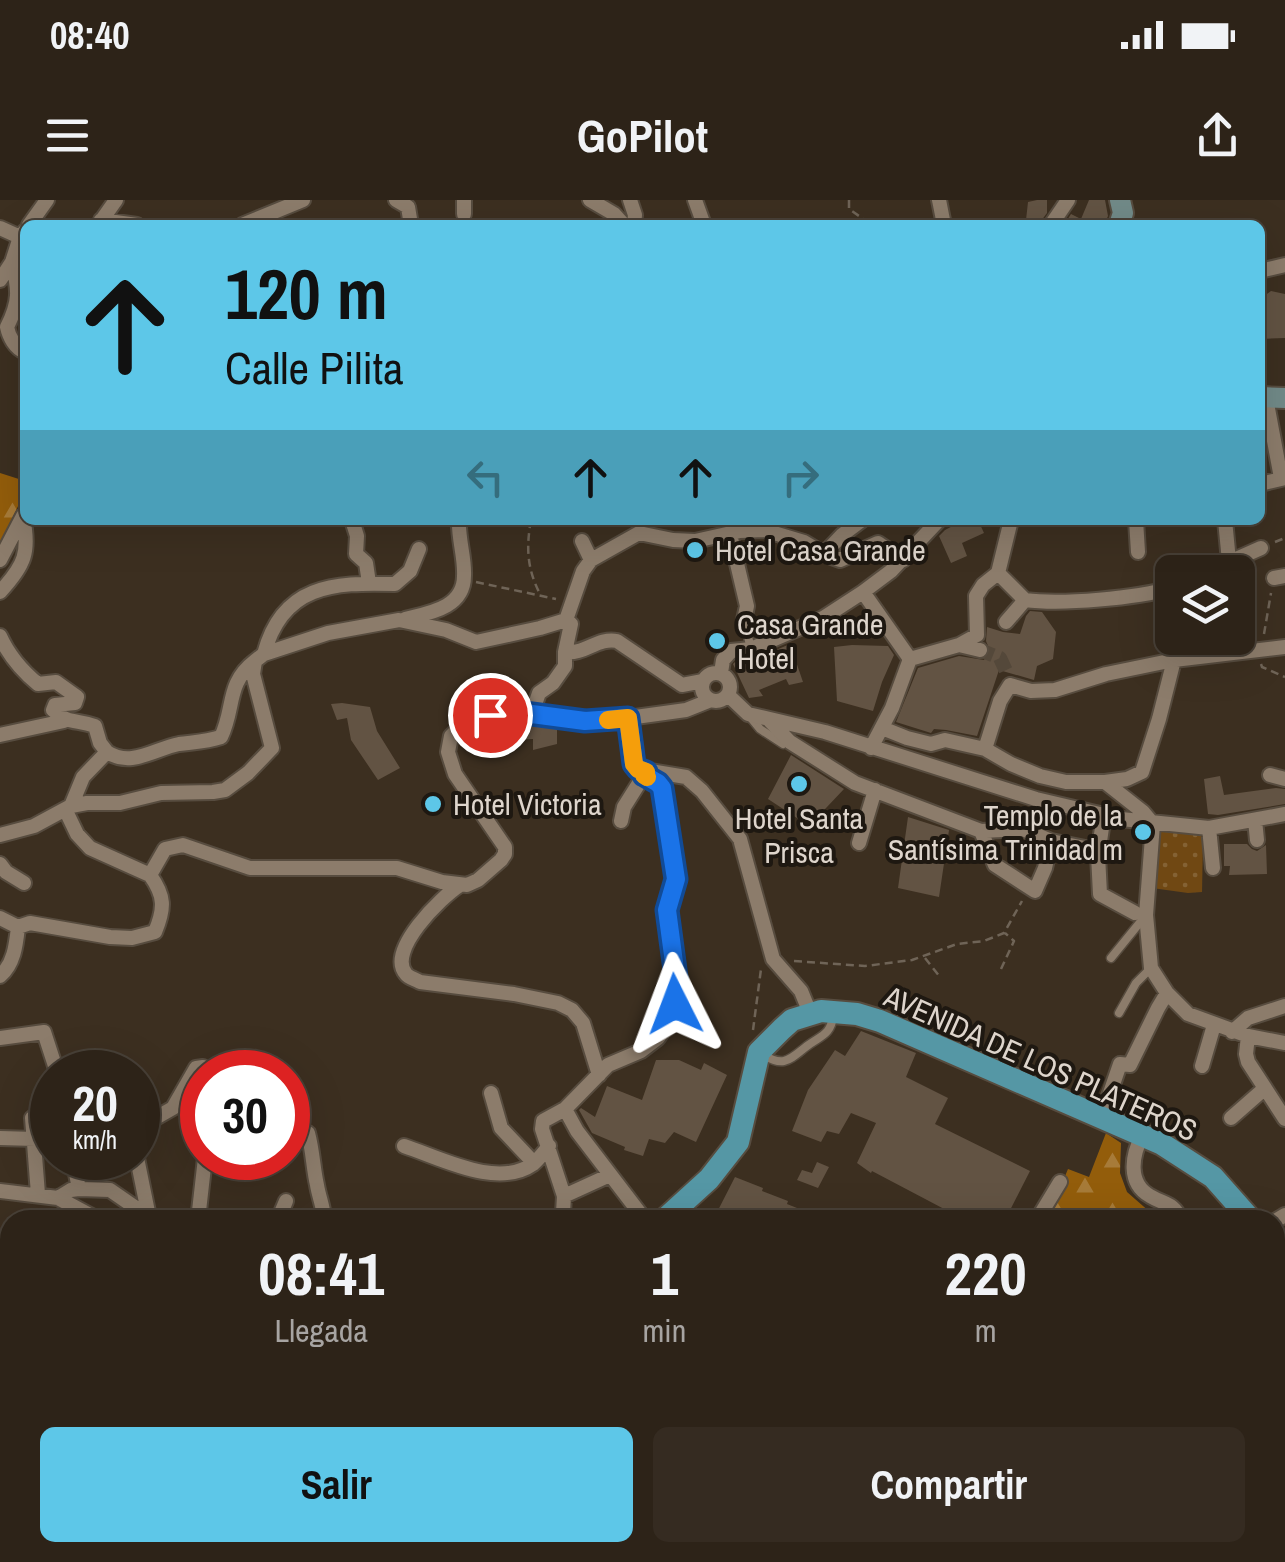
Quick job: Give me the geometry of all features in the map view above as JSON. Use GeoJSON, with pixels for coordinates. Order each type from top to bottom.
{"type":"FeatureCollection","features":[{"type":"Feature","properties":{"kind":"main road"},"geometry":{"type":"LineString","coordinates":[[680,1210],[738,1142],[760,1052],[792,1020],[821,1012]]}},
{"type":"Feature","properties":{"kind":"main road","name":"AVENIDA DE LOS PLATEROS"},"geometry":{"type":"LineString","coordinates":[[821,1012],[857,1014],[880,1022],[1162,1144],[1213,1178],[1243,1210]]}},
{"type":"Feature","properties":{"kind":"street"},"geometry":{"type":"LineString","coordinates":[[254,220],[303,200]]}},
{"type":"Feature","properties":{"kind":"street"},"geometry":{"type":"LineString","coordinates":[[590,200],[619,220]]}},
{"type":"Feature","properties":{"kind":"street"},"geometry":{"type":"LineString","coordinates":[[0,280],[20,243]]}},
{"type":"Feature","properties":{"kind":"street"},"geometry":{"type":"LineString","coordinates":[[12,262],[20,310],[6,327],[20,350]]}},
{"type":"Feature","properties":{"kind":"street"},"geometry":{"type":"LineString","coordinates":[[1270,397],[1283,478]]}},
{"type":"Feature","properties":{"kind":"street"},"geometry":{"type":"LineString","coordinates":[[0,560],[20,522]]}},
{"type":"Feature","properties":{"kind":"street"},"geometry":{"type":"LineString","coordinates":[[1,591],[17,572],[27,548],[26,525]]}},
{"type":"Feature","properties":{"kind":"street"},"geometry":{"type":"LineString","coordinates":[[354,525],[358,536],[356,554],[366,562],[368,583]]}},
{"type":"Feature","properties":{"kind":"street"},"geometry":{"type":"LineString","coordinates":[[0,734],[64,720],[95,726],[107,752],[125,760],[221,737],[235,683],[259,657],[328,633],[448,607],[465,580],[459,525]]}},
{"type":"Feature","properties":{"kind":"street"},"geometry":{"type":"LineString","coordinates":[[399,620],[446,630],[476,642],[566,620],[590,560],[640,533],[695,541],[752,525],[804,542],[840,560],[874,543],[903,560]]}},
{"type":"Feature","properties":{"kind":"street"},"geometry":{"type":"LineString","coordinates":[[824,554],[855,525]]}},
{"type":"Feature","properties":{"kind":"street"},"geometry":{"type":"LineString","coordinates":[[861,525],[874,543]]}},
{"type":"Feature","properties":{"kind":"street"},"geometry":{"type":"LineString","coordinates":[[721,673],[726,654],[751,648],[823,618],[863,592],[903,560],[934,525]]}},
{"type":"Feature","properties":{"kind":"street"},"geometry":{"type":"LineString","coordinates":[[910,659],[959,645],[978,635],[976,596],[998,573],[1010,525]]}},
{"type":"Feature","properties":{"kind":"street"},"geometry":{"type":"LineString","coordinates":[[1136,525],[1138,552]]}},
{"type":"Feature","properties":{"kind":"street"},"geometry":{"type":"LineString","coordinates":[[1225,525],[1228,555]]}},
{"type":"Feature","properties":{"kind":"street"},"geometry":{"type":"LineString","coordinates":[[730,534],[747,606],[744,620]]}},
{"type":"Feature","properties":{"kind":"street"},"geometry":{"type":"LineString","coordinates":[[582,541],[590,560]]}},
{"type":"Feature","properties":{"kind":"street"},"geometry":{"type":"LineString","coordinates":[[1244,555],[1261,548]]}},
{"type":"Feature","properties":{"kind":"street"},"geometry":{"type":"LineString","coordinates":[[0,834],[34,826],[86,803],[225,790],[248,774],[272,748],[254,674],[272,629],[291,602],[353,582],[398,582],[410,571],[420,549]]}},
{"type":"Feature","properties":{"kind":"street"},"geometry":{"type":"LineString","coordinates":[[998,573],[1025,600],[1102,599],[1155,591]]}},
{"type":"Feature","properties":{"kind":"street"},"geometry":{"type":"LineString","coordinates":[[863,592],[910,659]]}},
{"type":"Feature","properties":{"kind":"street"},"geometry":{"type":"LineString","coordinates":[[1006,622],[1025,600]]}},
{"type":"Feature","properties":{"kind":"street"},"geometry":{"type":"LineString","coordinates":[[532,713],[539,694],[565,666],[571,624],[566,620]]}},
{"type":"Feature","properties":{"kind":"street"},"geometry":{"type":"LineString","coordinates":[[0,636],[16,663],[38,684],[56,682],[77,697],[74,703],[53,707],[64,720]]}},
{"type":"Feature","properties":{"kind":"street"},"geometry":{"type":"LineString","coordinates":[[565,652],[574,653],[607,639],[617,641],[682,685],[721,673]]}},
{"type":"Feature","properties":{"kind":"street"},"geometry":{"type":"LineString","coordinates":[[959,645],[980,650]]}},
{"type":"Feature","properties":{"kind":"street"},"geometry":{"type":"LineString","coordinates":[[985,748],[1008,679],[1031,690],[1055,690],[1106,674],[1174,660],[1285,647]]}},
{"type":"Feature","properties":{"kind":"street"},"geometry":{"type":"LineString","coordinates":[[871,748],[892,708],[910,659]]}},
{"type":"Feature","properties":{"kind":"street"},"geometry":{"type":"LineString","coordinates":[[882,728],[931,744],[945,740],[985,748],[1011,764],[1066,782],[1126,779],[1142,772],[1174,660]]}},
{"type":"Feature","properties":{"kind":"street"},"geometry":{"type":"LineString","coordinates":[[721,673],[730,682],[728,695]]}},
{"type":"Feature","properties":{"kind":"street"},"geometry":{"type":"LineString","coordinates":[[703,680],[703,692],[711,700]]}},
{"type":"Feature","properties":{"kind":"street"},"geometry":{"type":"LineString","coordinates":[[150,874],[165,849],[183,845],[250,868],[396,868],[443,888],[478,880],[505,854],[494,831],[454,774],[448,752],[451,736],[470,718],[509,711],[585,721],[607,720],[686,710],[728,695]]}},
{"type":"Feature","properties":{"kind":"street"},"geometry":{"type":"LineString","coordinates":[[728,695],[748,714],[825,732],[1036,798],[1104,814],[1153,824],[1209,828],[1285,814]]}},
{"type":"Feature","properties":{"kind":"street"},"geometry":{"type":"LineString","coordinates":[[563,1210],[564,1196],[543,1121],[566,1110],[616,1060],[641,1051],[658,1038],[675,1004],[677,985],[667,910],[676,879],[662,788],[634,764],[628,718]]}},
{"type":"Feature","properties":{"kind":"street"},"geometry":{"type":"LineString","coordinates":[[770,720],[790,742],[854,783],[982,831],[1023,829],[1098,854]]}},
{"type":"Feature","properties":{"kind":"street"},"geometry":{"type":"LineString","coordinates":[[0,918],[18,927],[30,924],[121,938],[155,932],[163,914],[160,889],[150,874],[90,848],[76,834],[68,808],[83,777],[107,752]]}},
{"type":"Feature","properties":{"kind":"street"},"geometry":{"type":"LineString","coordinates":[[621,821],[624,807],[645,774]]}},
{"type":"Feature","properties":{"kind":"street"},"geometry":{"type":"LineString","coordinates":[[645,774],[686,778],[702,791],[740,838],[772,959],[821,1012]]}},
{"type":"Feature","properties":{"kind":"street"},"geometry":{"type":"LineString","coordinates":[[1036,798],[1040,776]]}},
{"type":"Feature","properties":{"kind":"street"},"geometry":{"type":"LineString","coordinates":[[1106,782],[1153,824],[1141,914],[1151,968],[1167,993],[1188,1014],[1232,1032],[1285,1043]]}},
{"type":"Feature","properties":{"kind":"street"},"geometry":{"type":"LineString","coordinates":[[859,842],[874,790]]}},
{"type":"Feature","properties":{"kind":"street"},"geometry":{"type":"LineString","coordinates":[[1104,814],[1098,854],[1100,894],[1141,914]]}},
{"type":"Feature","properties":{"kind":"street"},"geometry":{"type":"LineString","coordinates":[[1255,820],[1258,840]]}},
{"type":"Feature","properties":{"kind":"street"},"geometry":{"type":"LineString","coordinates":[[1209,828],[1213,868]]}},
{"type":"Feature","properties":{"kind":"street"},"geometry":{"type":"LineString","coordinates":[[982,831],[994,865],[1035,891],[1052,841]]}},
{"type":"Feature","properties":{"kind":"street"},"geometry":{"type":"LineString","coordinates":[[0,864],[24,883]]}},
{"type":"Feature","properties":{"kind":"street"},"geometry":{"type":"LineString","coordinates":[[443,888],[402,948],[401,962],[406,974],[420,982],[514,994],[558,1003],[572,1010],[583,1023],[599,1075]]}},
{"type":"Feature","properties":{"kind":"street"},"geometry":{"type":"LineString","coordinates":[[0,976],[7,970],[18,927]]}},
{"type":"Feature","properties":{"kind":"street"},"geometry":{"type":"LineString","coordinates":[[1111,1105],[1108,1100],[1120,1064],[1130,1065],[1167,993]]}},
{"type":"Feature","properties":{"kind":"street"},"geometry":{"type":"LineString","coordinates":[[1232,1032],[1248,1018],[1285,1006]]}},
{"type":"Feature","properties":{"kind":"street"},"geometry":{"type":"LineString","coordinates":[[1202,1066],[1214,1025]]}},
{"type":"Feature","properties":{"kind":"street"},"geometry":{"type":"LineString","coordinates":[[0,1038],[44,1032],[50,1050]]}},
{"type":"Feature","properties":{"kind":"street"},"geometry":{"type":"LineString","coordinates":[[1248,1036],[1248,1062],[1285,1119]]}},
{"type":"Feature","properties":{"kind":"street"},"geometry":{"type":"LineString","coordinates":[[1231,1118],[1264,1089]]}},
{"type":"Feature","properties":{"kind":"street"},"geometry":{"type":"LineString","coordinates":[[491,1092],[501,1128],[534,1163]]}},
{"type":"Feature","properties":{"kind":"street"},"geometry":{"type":"LineString","coordinates":[[160,1116],[174,1108],[180,1097]]}},
{"type":"Feature","properties":{"kind":"street"},"geometry":{"type":"LineString","coordinates":[[566,1110],[577,1131],[636,1210]]}},
{"type":"Feature","properties":{"kind":"street"},"geometry":{"type":"LineString","coordinates":[[1142,1136],[1134,1151],[1132,1172],[1146,1194],[1176,1210]]}},
{"type":"Feature","properties":{"kind":"street"},"geometry":{"type":"LineString","coordinates":[[0,1138],[30,1139]]}},
{"type":"Feature","properties":{"kind":"street"},"geometry":{"type":"LineString","coordinates":[[310,1140],[324,1210]]}},
{"type":"Feature","properties":{"kind":"street"},"geometry":{"type":"LineString","coordinates":[[404,1146],[502,1175],[534,1163],[549,1146]]}},
{"type":"Feature","properties":{"kind":"street"},"geometry":{"type":"LineString","coordinates":[[310,1154],[314,1154]]}},
{"type":"Feature","properties":{"kind":"street"},"geometry":{"type":"LineString","coordinates":[[564,1196],[610,1175]]}},
{"type":"Feature","properties":{"kind":"street"},"geometry":{"type":"LineString","coordinates":[[37,1180],[38,1194]]}},
{"type":"Feature","properties":{"kind":"street"},"geometry":{"type":"LineString","coordinates":[[77,1180],[79,1189]]}},
{"type":"Feature","properties":{"kind":"street"},"geometry":{"type":"LineString","coordinates":[[144,1180],[154,1210]]}},
{"type":"Feature","properties":{"kind":"street"},"geometry":{"type":"LineString","coordinates":[[199,1210],[203,1180]]}},
{"type":"Feature","properties":{"kind":"street"},"geometry":{"type":"LineString","coordinates":[[1044,1210],[1060,1182]]}},
{"type":"Feature","properties":{"kind":"street"},"geometry":{"type":"LineString","coordinates":[[58,1198],[79,1189],[110,1190],[144,1210]]}},
{"type":"Feature","properties":{"kind":"street"},"geometry":{"type":"LineString","coordinates":[[0,1190],[58,1198],[81,1210]]}},
{"type":"Feature","properties":{"kind":"lane"},"geometry":{"type":"LineString","coordinates":[[744,620],[751,648]]}},
{"type":"Feature","properties":{"kind":"lane"},"geometry":{"type":"LineString","coordinates":[[748,714],[760,729],[783,744]]}},
{"type":"Feature","properties":{"kind":"lane"},"geometry":{"type":"LineString","coordinates":[[588,729],[607,720]]}},
{"type":"Feature","properties":{"kind":"lane"},"geometry":{"type":"LineString","coordinates":[[1112,958],[1141,914]]}},
{"type":"Feature","properties":{"kind":"lane"},"geometry":{"type":"LineString","coordinates":[[1119,1013],[1136,983],[1151,968]]}},
{"type":"Feature","properties":{"kind":"path"},"geometry":{"type":"LineString","coordinates":[[849,200],[849,209],[865,220]]}},
{"type":"Feature","properties":{"kind":"path"},"geometry":{"type":"LineString","coordinates":[[530,525],[526,551],[541,595]]}},
{"type":"Feature","properties":{"kind":"path"},"geometry":{"type":"LineString","coordinates":[[1279,577],[1263,638],[1256,650],[1262,667],[1285,677]]}},
{"type":"Feature","properties":{"kind":"path"},"geometry":{"type":"LineString","coordinates":[[465,580],[573,604]]}},
{"type":"Feature","properties":{"kind":"path"},"geometry":{"type":"LineString","coordinates":[[753,1028],[762,958],[865,966],[912,960],[946,947],[984,942],[1004,933],[1024,898],[1035,891]]}},
{"type":"Feature","properties":{"kind":"path"},"geometry":{"type":"LineString","coordinates":[[1002,969],[1014,941],[1004,933]]}},
{"type":"Feature","properties":{"kind":"path"},"geometry":{"type":"LineString","coordinates":[[924,956],[940,977]]}},
{"type":"Feature","properties":{"kind":"shaded area"},"geometry":{"type":"Polygon","coordinates":[[[1153,827],[1201,835],[1202,892],[1152,888],[1153,827]]]}},
{"type":"Feature","properties":{"kind":"green space"},"geometry":{"type":"Polygon","coordinates":[[[0,473],[20,479],[20,502],[0,545],[0,473]]]}},
{"type":"Feature","properties":{"kind":"green space"},"geometry":{"type":"Polygon","coordinates":[[[1106,1133],[1121,1143],[1120,1173],[1127,1192],[1148,1210],[1051,1210],[1068,1169],[1089,1177],[1106,1133]]]}},
{"type":"Feature","properties":{"kind":"building"},"geometry":{"type":"Polygon","coordinates":[[[1047,200],[1047,213],[1042,220],[1026,220],[1028,202],[1047,200]]]}},
{"type":"Feature","properties":{"kind":"building"},"geometry":{"type":"Polygon","coordinates":[[[1089,200],[1105,200],[1106,220],[1067,220],[1071,214],[1081,219],[1089,200]]]}},
{"type":"Feature","properties":{"kind":"building"},"geometry":{"type":"Polygon","coordinates":[[[1271,291],[1285,294],[1285,338],[1265,339],[1265,295],[1271,291]]]}},
{"type":"Feature","properties":{"kind":"building"},"geometry":{"type":"Polygon","coordinates":[[[954,525],[980,525],[984,533],[962,543],[967,556],[951,563],[939,536],[954,525]]]}},
{"type":"Feature","properties":{"kind":"building"},"geometry":{"type":"Polygon","coordinates":[[[1030,611],[1042,612],[1056,632],[1053,659],[1037,666],[1034,680],[999,670],[977,736],[934,729],[931,733],[896,722],[918,668],[959,656],[984,660],[990,651],[987,627],[1020,634],[1030,611]]]}},
{"type":"Feature","properties":{"kind":"building"},"geometry":{"type":"Polygon","coordinates":[[[790,644],[803,682],[789,685],[786,679],[759,690],[763,696],[749,698],[733,664],[790,644]]]}},
{"type":"Feature","properties":{"kind":"building"},"geometry":{"type":"Polygon","coordinates":[[[888,646],[894,655],[873,711],[837,701],[834,647],[888,646]]]}},
{"type":"Feature","properties":{"kind":"building"},"geometry":{"type":"Polygon","coordinates":[[[331,704],[370,707],[377,731],[400,768],[378,780],[351,740],[347,718],[337,720],[331,704]]]}},
{"type":"Feature","properties":{"kind":"building"},"geometry":{"type":"Polygon","coordinates":[[[488,725],[557,728],[557,744],[533,750],[533,739],[489,735],[488,725]]]}},
{"type":"Feature","properties":{"kind":"building"},"geometry":{"type":"Polygon","coordinates":[[[791,755],[844,789],[809,826],[768,799],[791,755]]]}},
{"type":"Feature","properties":{"kind":"building"},"geometry":{"type":"Polygon","coordinates":[[[1220,776],[1224,795],[1285,789],[1285,804],[1208,814],[1204,779],[1220,776]]]}},
{"type":"Feature","properties":{"kind":"building"},"geometry":{"type":"Polygon","coordinates":[[[908,817],[949,830],[939,897],[898,888],[908,817]]]}},
{"type":"Feature","properties":{"kind":"building"},"geometry":{"type":"Polygon","coordinates":[[[1224,844],[1247,844],[1257,851],[1266,845],[1267,874],[1229,875],[1230,866],[1224,866],[1224,844]]]}},
{"type":"Feature","properties":{"kind":"building"},"geometry":{"type":"Polygon","coordinates":[[[861,1031],[916,1053],[906,1077],[948,1098],[935,1124],[1030,1171],[1010,1210],[946,1210],[871,1173],[857,1163],[876,1123],[851,1113],[839,1134],[827,1131],[821,1142],[792,1131],[808,1090],[835,1050],[845,1056],[861,1031]]]}},
{"type":"Feature","properties":{"kind":"building"},"geometry":{"type":"Polygon","coordinates":[[[656,1060],[679,1060],[701,1070],[704,1063],[727,1075],[696,1142],[674,1132],[665,1143],[649,1139],[643,1156],[592,1133],[579,1110],[595,1117],[607,1086],[642,1100],[656,1060]]]}},
{"type":"Feature","properties":{"kind":"building"},"geometry":{"type":"Polygon","coordinates":[[[817,1162],[829,1167],[818,1188],[797,1180],[802,1170],[812,1173],[817,1162]]]}},
{"type":"Feature","properties":{"kind":"building"},"geometry":{"type":"Polygon","coordinates":[[[735,1177],[802,1210],[718,1210],[735,1177]]]}},
{"type":"Feature","properties":{"kind":"tunnel"},"geometry":{"type":"LineString","coordinates":[[980,650],[1000,658],[1007,673]]}},
{"type":"Feature","properties":{"kind":"slow traffic"},"geometry":{"type":"LineString","coordinates":[[608,720],[628,718],[634,764],[647,777]]}},
{"type":"Feature","properties":{"kind":"place","name":"Hotel Casa Grande"},"geometry":{"type":"Point","coordinates":[695,550]}},
{"type":"Feature","properties":{"kind":"place","name":"Casa Grande Hotel"},"geometry":{"type":"Point","coordinates":[717,641]}},
{"type":"Feature","properties":{"kind":"place","name":"Hotel Santa Prisca"},"geometry":{"type":"Point","coordinates":[799,784]}},
{"type":"Feature","properties":{"kind":"place","name":"Hotel Victoria"},"geometry":{"type":"Point","coordinates":[433,804]}},
{"type":"Feature","properties":{"kind":"place","name":"Templo de la Santísima Trinidad m"},"geometry":{"type":"Point","coordinates":[1143,832]}},
{"type":"Feature","properties":{"kind":"route"},"geometry":{"type":"LineString","coordinates":[[490,715],[509,711],[585,721],[628,718],[634,764],[662,788],[676,879],[667,910],[677,985],[675,1004]]}}]}
